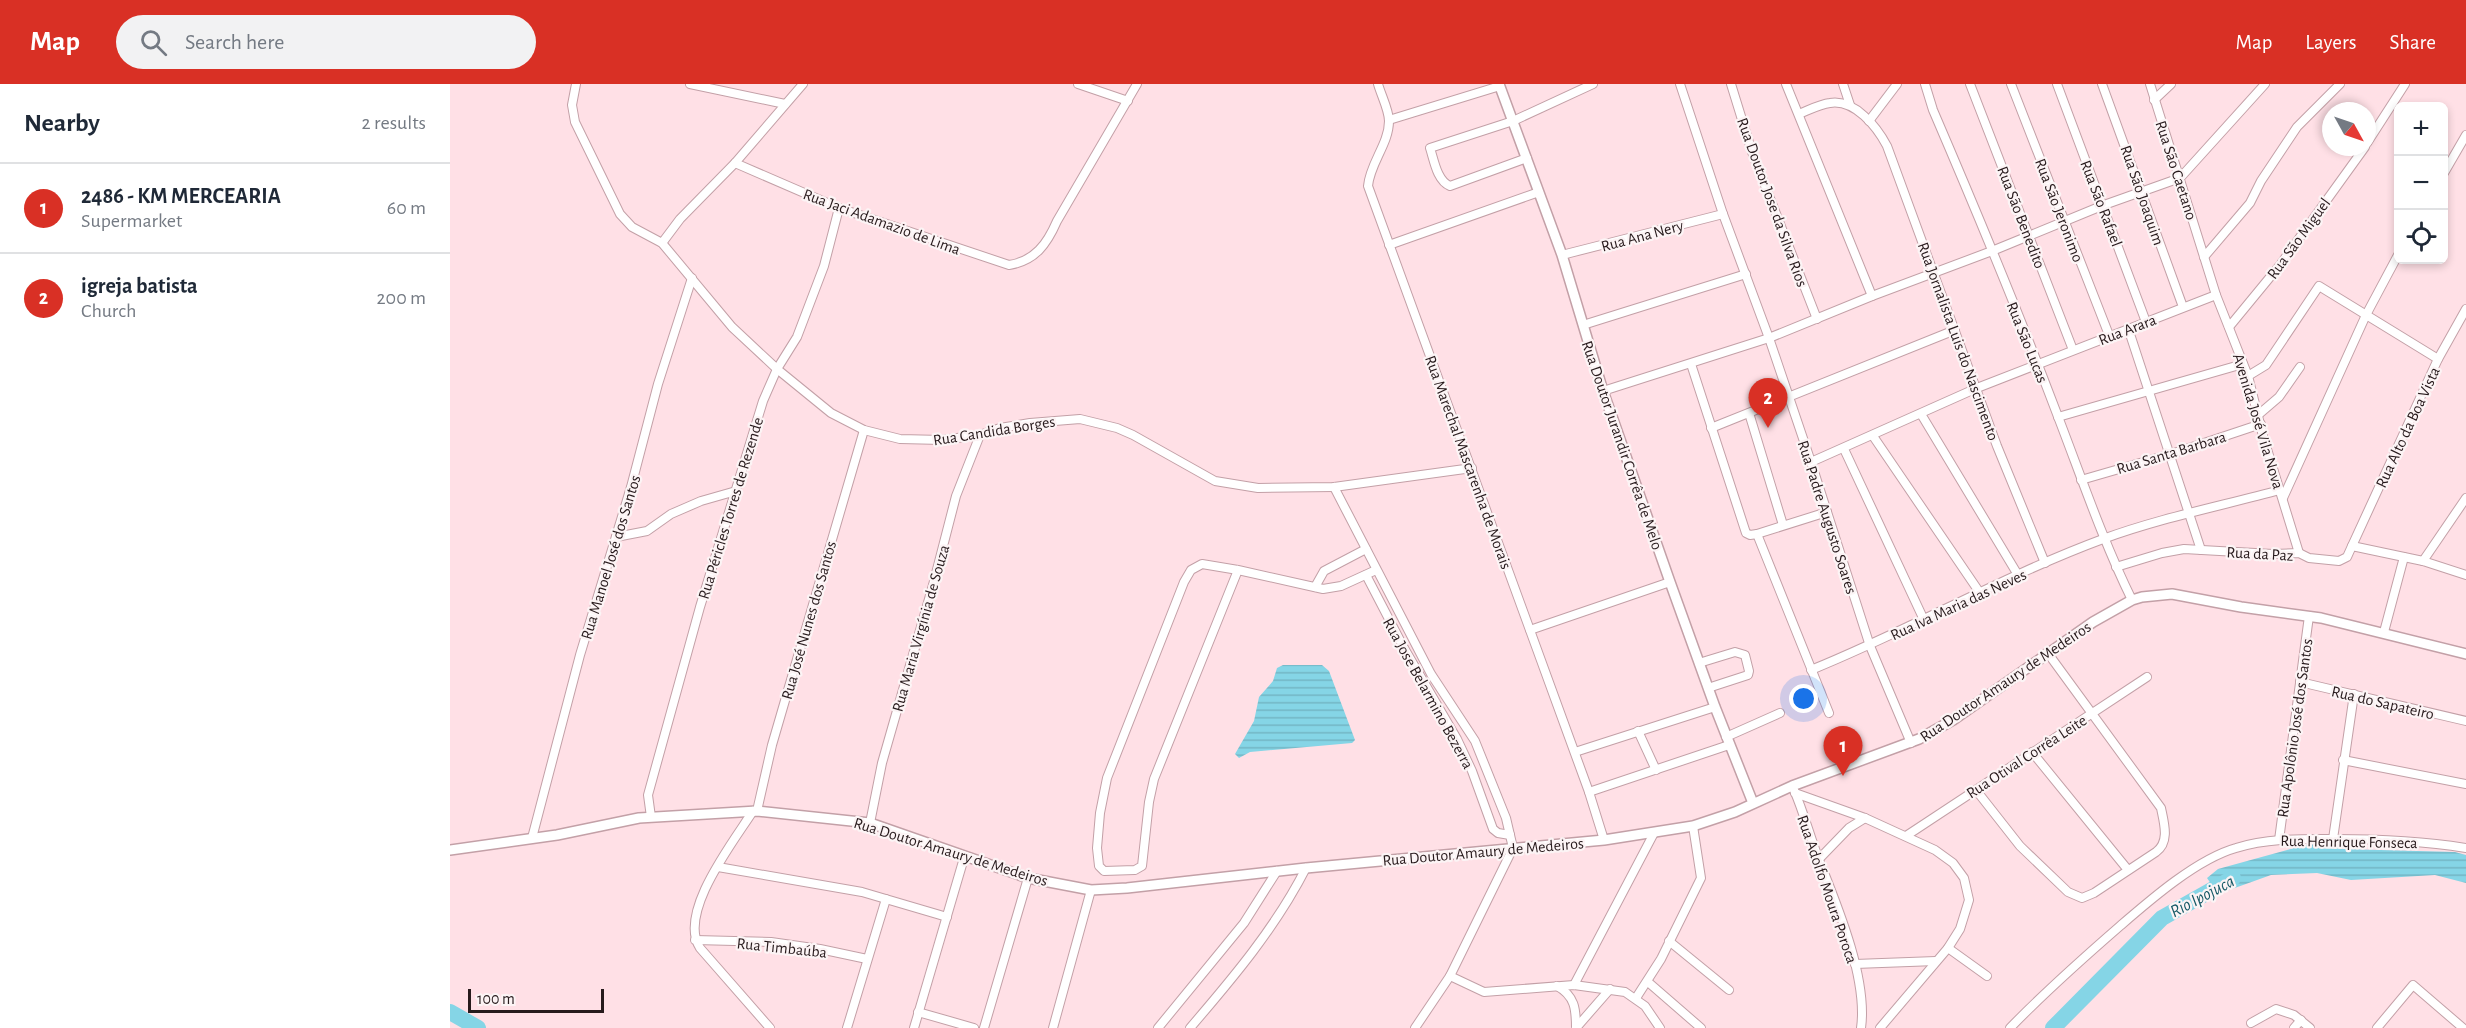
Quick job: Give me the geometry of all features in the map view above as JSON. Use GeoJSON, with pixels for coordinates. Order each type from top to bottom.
{"type":"FeatureCollection","features":[{"type":"Feature","properties":{"kind":"street","name":"Rua Candida Borges"},"geometry":{"type":"LineString","coordinates":[[576,84],[572,105],[575,122],[620,214],[632,227],[662,243],[732,327],[777,369],[825,409],[864,430],[918,441],[942,440],[980,435],[1000,428],[1030,423],[1080,419],[1111,426],[1134,435],[1215,481],[1258,488],[1334,487],[1472,468]]}},
{"type":"Feature","properties":{"kind":"street"},"geometry":{"type":"LineString","coordinates":[[690,84],[785,104]]}},
{"type":"Feature","properties":{"kind":"street"},"geometry":{"type":"LineString","coordinates":[[662,243],[680,219],[735,163],[803,84]]}},
{"type":"Feature","properties":{"kind":"street"},"geometry":{"type":"LineString","coordinates":[[1078,84],[1128,101],[1137,84]]}},
{"type":"Feature","properties":{"kind":"street"},"geometry":{"type":"LineString","coordinates":[[1378,84],[1389,120],[1500,85]]}},
{"type":"Feature","properties":{"kind":"street"},"geometry":{"type":"LineString","coordinates":[[1527,158],[1458,184],[1447,185],[1441,178],[1430,148],[1513,121],[1593,84]]}},
{"type":"Feature","properties":{"kind":"street","name":"Rua Padre Augusto Soares"},"geometry":{"type":"LineString","coordinates":[[1680,84],[1723,214],[1769,338],[1811,462],[1870,646],[1911,743]]}},
{"type":"Feature","properties":{"kind":"street","name":"Rua Doutor Jose da Silva Rios"},"geometry":{"type":"LineString","coordinates":[[1731,84],[1752,152],[1817,319]]}},
{"type":"Feature","properties":{"kind":"street"},"geometry":{"type":"LineString","coordinates":[[1786,84],[1872,296]]}},
{"type":"Feature","properties":{"kind":"street"},"geometry":{"type":"LineString","coordinates":[[1799,114],[1832,102],[1850,105],[1843,84]]}},
{"type":"Feature","properties":{"kind":"street"},"geometry":{"type":"LineString","coordinates":[[1869,121],[1897,84]]}},
{"type":"Feature","properties":{"kind":"street","name":"Rua São Lucas"},"geometry":{"type":"LineString","coordinates":[[1926,84],[1933,110],[2038,365],[2080,480],[2132,600]]}},
{"type":"Feature","properties":{"kind":"street","name":"Rua São Benedito"},"geometry":{"type":"LineString","coordinates":[[1970,84],[2073,350]]}},
{"type":"Feature","properties":{"kind":"street","name":"Rua São Jeronimo"},"geometry":{"type":"LineString","coordinates":[[2011,84],[2109,335]]}},
{"type":"Feature","properties":{"kind":"street","name":"Rua São Rafael"},"geometry":{"type":"LineString","coordinates":[[2057,84],[2146,322]]}},
{"type":"Feature","properties":{"kind":"street","name":"Rua São Joaquim"},"geometry":{"type":"LineString","coordinates":[[2102,84],[2183,307]]}},
{"type":"Feature","properties":{"kind":"street","name":"Rua São Caetano"},"geometry":{"type":"LineString","coordinates":[[2150,84],[2204,257]]}},
{"type":"Feature","properties":{"kind":"street"},"geometry":{"type":"LineString","coordinates":[[2154,100],[2171,84]]}},
{"type":"Feature","properties":{"kind":"street"},"geometry":{"type":"LineString","coordinates":[[1603,391],[1769,338],[2104,205],[2180,178],[2265,84]]}},
{"type":"Feature","properties":{"kind":"street","name":"Rua São Miguel"},"geometry":{"type":"LineString","coordinates":[[2376,129],[2405,84]]}},
{"type":"Feature","properties":{"kind":"street","name":"Rua Doutor Jurandir Corrêa de Melo"},"geometry":{"type":"LineString","coordinates":[[1500,85],[1562,255],[1603,391],[1670,582],[1715,707],[1753,803]]}},
{"type":"Feature","properties":{"kind":"street"},"geometry":{"type":"LineString","coordinates":[[2204,257],[2250,203],[2261,181],[2297,127],[2338,85]]}},
{"type":"Feature","properties":{"kind":"street","name":"Rua Jaci Adamazio de Lima"},"geometry":{"type":"LineString","coordinates":[[735,163],[839,208],[1009,265],[1020,264],[1042,250],[1050,238],[1057,221],[1128,101]]}},
{"type":"Feature","properties":{"kind":"street","name":"Rua Jornalista Luis do Nascimento"},"geometry":{"type":"LineString","coordinates":[[1850,105],[1880,133],[1887,146],[1997,446],[2045,563]]}},
{"type":"Feature","properties":{"kind":"street","name":"Rua Marechal Mascarenha de Morais"},"geometry":{"type":"LineString","coordinates":[[1389,120],[1386,135],[1369,175],[1368,186],[1575,752],[1604,840]]}},
{"type":"Feature","properties":{"kind":"street"},"geometry":{"type":"LineString","coordinates":[[2448,166],[2466,135]]}},
{"type":"Feature","properties":{"kind":"street","name":"Rua São Miguel"},"geometry":{"type":"LineString","coordinates":[[2229,327],[2280,265],[2358,156]]}},
{"type":"Feature","properties":{"kind":"street"},"geometry":{"type":"LineString","coordinates":[[1389,245],[1539,192]]}},
{"type":"Feature","properties":{"kind":"street","name":"Rua Péricles Torres de Rezende"},"geometry":{"type":"LineString","coordinates":[[651,817],[648,795],[700,607],[763,401],[777,369],[790,351],[801,329],[824,266],[839,208]]}},
{"type":"Feature","properties":{"kind":"street","name":"Rua Ana Nery"},"geometry":{"type":"LineString","coordinates":[[1562,255],[1723,214]]}},
{"type":"Feature","properties":{"kind":"street","name":"Avenida José Vila Nova"},"geometry":{"type":"LineString","coordinates":[[2204,257],[2216,295],[2248,376],[2299,553]]}},
{"type":"Feature","properties":{"kind":"street"},"geometry":{"type":"LineString","coordinates":[[2281,494],[2366,315],[2394,262]]}},
{"type":"Feature","properties":{"kind":"street"},"geometry":{"type":"LineString","coordinates":[[1583,325],[1746,274]]}},
{"type":"Feature","properties":{"kind":"street","name":"Rua Manoel José dos Santos"},"geometry":{"type":"LineString","coordinates":[[532,838],[580,655],[643,446],[658,384],[692,278]]}},
{"type":"Feature","properties":{"kind":"street"},"geometry":{"type":"LineString","coordinates":[[2248,376],[2266,365],[2319,286],[2438,358]]}},
{"type":"Feature","properties":{"kind":"street","name":"Rua Arara"},"geometry":{"type":"LineString","coordinates":[[1811,462],[1874,436],[1977,388],[2216,295]]}},
{"type":"Feature","properties":{"kind":"street","name":"Rua Alto da Boa Vista"},"geometry":{"type":"LineString","coordinates":[[2352,546],[2438,358],[2466,309]]}},
{"type":"Feature","properties":{"kind":"street"},"geometry":{"type":"LineString","coordinates":[[2128,328],[2201,550]]}},
{"type":"Feature","properties":{"kind":"street"},"geometry":{"type":"LineString","coordinates":[[1711,428],[1955,330]]}},
{"type":"Feature","properties":{"kind":"street"},"geometry":{"type":"LineString","coordinates":[[1691,364],[1746,533],[1757,534],[1827,512]]}},
{"type":"Feature","properties":{"kind":"street"},"geometry":{"type":"LineString","coordinates":[[2058,417],[2244,364]]}},
{"type":"Feature","properties":{"kind":"street"},"geometry":{"type":"LineString","coordinates":[[2258,415],[2279,397],[2300,368]]}},
{"type":"Feature","properties":{"kind":"street"},"geometry":{"type":"LineString","coordinates":[[1749,413],[1783,525]]}},
{"type":"Feature","properties":{"kind":"street"},"geometry":{"type":"LineString","coordinates":[[1920,414],[2018,575]]}},
{"type":"Feature","properties":{"kind":"street","name":"Rua Santa Barbara"},"geometry":{"type":"LineString","coordinates":[[2080,480],[2171,454],[2261,424]]}},
{"type":"Feature","properties":{"kind":"street","name":"Rua José Nunes dos Santos"},"geometry":{"type":"LineString","coordinates":[[755,811],[781,712],[864,430]]}},
{"type":"Feature","properties":{"kind":"street","name":"Rua Maria Virgínia de Souza"},"geometry":{"type":"LineString","coordinates":[[870,823],[882,763],[956,496],[980,435]]}},
{"type":"Feature","properties":{"kind":"street"},"geometry":{"type":"LineString","coordinates":[[1874,436],[1980,593]]}},
{"type":"Feature","properties":{"kind":"street"},"geometry":{"type":"LineString","coordinates":[[1844,449],[1924,620]]}},
{"type":"Feature","properties":{"kind":"street"},"geometry":{"type":"LineString","coordinates":[[1334,487],[1431,674],[1475,741],[1506,818],[1513,848],[1450,976],[1416,1028]]}},
{"type":"Feature","properties":{"kind":"street"},"geometry":{"type":"LineString","coordinates":[[616,537],[647,531],[678,511],[736,490]]}},
{"type":"Feature","properties":{"kind":"street","name":"Rua Iva Maria das Neves"},"geometry":{"type":"LineString","coordinates":[[1811,670],[1870,646],[2018,575],[2105,539],[2191,514],[2281,494]]}},
{"type":"Feature","properties":{"kind":"street"},"geometry":{"type":"LineString","coordinates":[[2424,561],[2466,498]]}},
{"type":"Feature","properties":{"kind":"street"},"geometry":{"type":"LineString","coordinates":[[1757,534],[1829,713]]}},
{"type":"Feature","properties":{"kind":"street"},"geometry":{"type":"LineString","coordinates":[[2352,546],[2424,561],[2466,575]]}},
{"type":"Feature","properties":{"kind":"street","name":"Rua da Paz"},"geometry":{"type":"LineString","coordinates":[[2116,567],[2167,551],[2201,550],[2299,553],[2309,558],[2339,561],[2347,557],[2352,546]]}},
{"type":"Feature","properties":{"kind":"street"},"geometry":{"type":"LineString","coordinates":[[1315,587],[1324,571],[1366,549]]}},
{"type":"Feature","properties":{"kind":"street"},"geometry":{"type":"LineString","coordinates":[[2384,632],[2404,556]]}},
{"type":"Feature","properties":{"kind":"street"},"geometry":{"type":"LineString","coordinates":[[1238,570],[1154,779],[1149,802],[1142,866],[1135,870],[1104,872],[1099,866],[1097,848],[1100,813],[1107,778],[1187,576],[1196,566],[1202,564],[1238,570],[1331,589],[1376,570]]}},
{"type":"Feature","properties":{"kind":"street","name":"Rua Jose Belarmino Bezerra"},"geometry":{"type":"LineString","coordinates":[[1366,575],[1404,648],[1457,739],[1472,771],[1493,829],[1498,833],[1510,835]]}},
{"type":"Feature","properties":{"kind":"street"},"geometry":{"type":"LineString","coordinates":[[1530,630],[1670,582]]}},
{"type":"Feature","properties":{"kind":"street","name":"Rua Doutor Amaury de Medeiros"},"geometry":{"type":"LineString","coordinates":[[450,850],[651,817],[755,811],[850,819],[870,823],[964,858],[1028,878],[1091,890],[1126,888],[1306,868],[1604,840],[1693,826],[1794,790],[1911,743],[1953,720],[2047,652],[2132,600],[2172,594],[2241,607],[2309,616],[2384,632],[2466,654]]}},
{"type":"Feature","properties":{"kind":"street","name":"Rua Apolônio José dos Santos"},"geometry":{"type":"LineString","coordinates":[[2279,840],[2309,616]]}},
{"type":"Feature","properties":{"kind":"street"},"geometry":{"type":"LineString","coordinates":[[1699,663],[1738,651],[1745,655],[1748,675],[1708,688]]}},
{"type":"Feature","properties":{"kind":"street"},"geometry":{"type":"LineString","coordinates":[[1976,790],[2020,846],[2077,898],[2087,897],[2094,893],[2163,845],[2165,834],[2161,808],[2047,652]]}},
{"type":"Feature","properties":{"kind":"street","name":"Rua Otival Corrêa Leite"},"geometry":{"type":"LineString","coordinates":[[1906,836],[2147,676]]}},
{"type":"Feature","properties":{"kind":"street","name":"Rua do Sapateiro"},"geometry":{"type":"LineString","coordinates":[[2300,682],[2466,721]]}},
{"type":"Feature","properties":{"kind":"street"},"geometry":{"type":"LineString","coordinates":[[2333,839],[2354,694]]}},
{"type":"Feature","properties":{"kind":"street"},"geometry":{"type":"LineString","coordinates":[[1575,752],[1715,707]]}},
{"type":"Feature","properties":{"kind":"street"},"geometry":{"type":"LineString","coordinates":[[1589,792],[1656,770],[1728,741],[1780,713]]}},
{"type":"Feature","properties":{"kind":"street"},"geometry":{"type":"LineString","coordinates":[[1638,731],[1656,770]]}},
{"type":"Feature","properties":{"kind":"street"},"geometry":{"type":"LineString","coordinates":[[2032,752],[2127,870]]}},
{"type":"Feature","properties":{"kind":"street"},"geometry":{"type":"LineString","coordinates":[[2343,760],[2466,784]]}},
{"type":"Feature","properties":{"kind":"street"},"geometry":{"type":"LineString","coordinates":[[1794,790],[1865,818],[1935,850],[1953,863],[1964,878],[1969,900],[1965,918],[1948,948],[1880,1028]]}},
{"type":"Feature","properties":{"kind":"street","name":"Rua Adolfo Moura Poroca"},"geometry":{"type":"LineString","coordinates":[[1794,790],[1855,964],[1862,1003],[1861,1028]]}},
{"type":"Feature","properties":{"kind":"street"},"geometry":{"type":"LineString","coordinates":[[755,811],[718,867],[695,914],[695,940],[770,1028]]}},
{"type":"Feature","properties":{"kind":"street"},"geometry":{"type":"LineString","coordinates":[[1819,859],[1850,828],[1865,818]]}},
{"type":"Feature","properties":{"kind":"street"},"geometry":{"type":"LineString","coordinates":[[1636,998],[1648,982],[1701,878],[1693,826]]}},
{"type":"Feature","properties":{"kind":"street"},"geometry":{"type":"LineString","coordinates":[[1574,985],[1654,833]]}},
{"type":"Feature","properties":{"kind":"street","name":"Rua Henrique Fonseca"},"geometry":{"type":"LineString","coordinates":[[2010,1028],[2053,984],[2148,901],[2181,878],[2233,848],[2279,840],[2333,839],[2400,840],[2466,848]]}},
{"type":"Feature","properties":{"kind":"street"},"geometry":{"type":"LineString","coordinates":[[914,1028],[964,858]]}},
{"type":"Feature","properties":{"kind":"street"},"geometry":{"type":"LineString","coordinates":[[718,867],[810,882],[886,899],[947,917]]}},
{"type":"Feature","properties":{"kind":"street"},"geometry":{"type":"LineString","coordinates":[[1190,1028],[1258,945],[1290,900],[1306,868]]}},
{"type":"Feature","properties":{"kind":"street"},"geometry":{"type":"LineString","coordinates":[[1158,1028],[1244,923],[1277,871]]}},
{"type":"Feature","properties":{"kind":"street"},"geometry":{"type":"LineString","coordinates":[[984,1028],[1028,878]]}},
{"type":"Feature","properties":{"kind":"street"},"geometry":{"type":"LineString","coordinates":[[1053,1028],[1091,890]]}},
{"type":"Feature","properties":{"kind":"street"},"geometry":{"type":"LineString","coordinates":[[847,1028],[886,899]]}},
{"type":"Feature","properties":{"kind":"street","name":"Rua Timbaúba"},"geometry":{"type":"LineString","coordinates":[[695,940],[771,942],[867,959]]}},
{"type":"Feature","properties":{"kind":"street"},"geometry":{"type":"LineString","coordinates":[[1669,941],[1729,990]]}},
{"type":"Feature","properties":{"kind":"street"},"geometry":{"type":"LineString","coordinates":[[1948,948],[1987,976]]}},
{"type":"Feature","properties":{"kind":"street"},"geometry":{"type":"LineString","coordinates":[[1855,964],[1936,961]]}},
{"type":"Feature","properties":{"kind":"street"},"geometry":{"type":"LineString","coordinates":[[1450,976],[1484,992],[1574,985],[1625,992],[1636,998],[1654,1017],[1660,1028]]}},
{"type":"Feature","properties":{"kind":"street"},"geometry":{"type":"LineString","coordinates":[[1648,982],[1701,1028]]}},
{"type":"Feature","properties":{"kind":"street"},"geometry":{"type":"LineString","coordinates":[[2377,1028],[2413,985],[2463,1026]]}},
{"type":"Feature","properties":{"kind":"street"},"geometry":{"type":"LineString","coordinates":[[1557,986],[1572,999],[1576,1012],[1576,1028]]}},
{"type":"Feature","properties":{"kind":"street"},"geometry":{"type":"LineString","coordinates":[[1576,1028],[1610,989]]}},
{"type":"Feature","properties":{"kind":"street"},"geometry":{"type":"LineString","coordinates":[[2251,1023],[2276,1009],[2286,1011],[2310,1028]]}},
{"type":"Feature","properties":{"kind":"street"},"geometry":{"type":"LineString","coordinates":[[918,1012],[974,1028]]}},
{"type":"Feature","properties":{"kind":"street"},"geometry":{"type":"LineString","coordinates":[[2294,1028],[2301,1020]]}},
{"type":"Feature","properties":{"kind":"water"},"geometry":{"type":"Polygon","coordinates":[[[1283,665],[1322,665],[1329,671],[1355,740],[1352,743],[1250,752],[1239,758],[1235,754],[1254,721],[1259,697],[1273,681],[1277,668],[1283,665]]]}},
{"type":"Feature","properties":{"kind":"water","name":"Rio Ipojuca"},"geometry":{"type":"Polygon","coordinates":[[[2309,844],[2343,849],[2455,852],[2466,855],[2466,883],[2435,875],[2351,880],[2317,873],[2271,875],[2218,894],[2207,878],[2218,869],[2309,844]]]}},
{"type":"Feature","properties":{"kind":"waterway","name":"Rio Ipojuca"},"geometry":{"type":"LineString","coordinates":[[2053,1028],[2162,918],[2233,878]]}},
{"type":"Feature","properties":{"kind":"waterway","name":"Rio Ipojuca"},"geometry":{"type":"LineString","coordinates":[[450,1012],[478,1028]]}},
{"type":"Feature","properties":{"kind":"place","name":"igreja batista"},"geometry":{"type":"Point","coordinates":[1768,428]}},
{"type":"Feature","properties":{"kind":"place","name":"2486 - KM MERCEARIA"},"geometry":{"type":"Point","coordinates":[1843,776]}}]}
